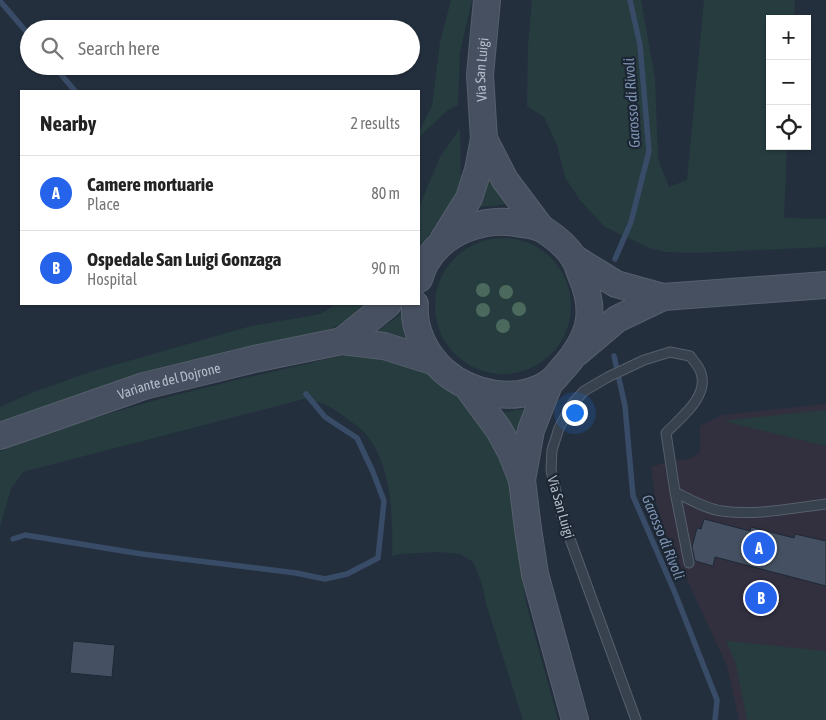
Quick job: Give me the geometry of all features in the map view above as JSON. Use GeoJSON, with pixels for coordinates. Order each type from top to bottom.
{"type":"FeatureCollection","features":[{"type":"Feature","properties":{"kind":"street","name":"Via San Luigi"},"geometry":{"type":"LineString","coordinates":[[442,243],[469,198],[478,170],[484,139],[480,75],[487,0]]}},
{"type":"Feature","properties":{"kind":"street","name":"Via San Luigi"},"geometry":{"type":"LineString","coordinates":[[484,139],[505,180],[542,228]]}},
{"type":"Feature","properties":{"kind":"street"},"geometry":{"type":"LineString","coordinates":[[420,276],[426,261],[442,243],[464,228],[495,221],[516,222],[542,228],[559,241],[574,258],[616,284],[663,297],[826,285]]}},
{"type":"Feature","properties":{"kind":"street"},"geometry":{"type":"LineString","coordinates":[[574,258],[587,291],[589,320],[577,353]]}},
{"type":"Feature","properties":{"kind":"street"},"geometry":{"type":"LineString","coordinates":[[522,480],[531,430],[550,382],[577,353],[617,319],[663,297]]}},
{"type":"Feature","properties":{"kind":"street","name":"Variante del Dojrone"},"geometry":{"type":"LineString","coordinates":[[342,341],[387,305]]}},
{"type":"Feature","properties":{"kind":"street"},"geometry":{"type":"LineString","coordinates":[[415,305],[414,316],[422,342],[435,362],[451,377],[485,393],[506,396],[529,392],[550,382]]}},
{"type":"Feature","properties":{"kind":"street","name":"Variante del Dojrone"},"geometry":{"type":"LineString","coordinates":[[0,436],[144,386],[254,359],[342,341],[384,346],[435,362]]}},
{"type":"Feature","properties":{"kind":"street"},"geometry":{"type":"LineString","coordinates":[[466,385],[499,430],[511,452],[522,480],[535,574],[579,717]]}},
{"type":"Feature","properties":{"kind":"lane","name":"Via San Luigi"},"geometry":{"type":"LineString","coordinates":[[636,720],[562,517],[550,470],[552,450],[559,428],[572,404],[584,391],[644,360],[670,352],[690,356],[702,373],[702,390],[695,402],[666,433],[675,492]]}},
{"type":"Feature","properties":{"kind":"lane"},"geometry":{"type":"LineString","coordinates":[[675,492],[720,511],[751,512],[826,504]]}},
{"type":"Feature","properties":{"kind":"lane"},"geometry":{"type":"LineString","coordinates":[[675,492],[689,563]]}},
{"type":"Feature","properties":{"kind":"lane"},"geometry":{"type":"LineString","coordinates":[[629,720],[632,709]]}},
{"type":"Feature","properties":{"kind":"shaded area"},"geometry":{"type":"Polygon","coordinates":[[[826,404],[826,720],[739,720],[727,666],[664,530],[655,497],[651,467],[670,461],[690,459],[700,452],[700,426],[722,415],[826,404]]]}},
{"type":"Feature","properties":{"kind":"green space"},"geometry":{"type":"Polygon","coordinates":[[[451,0],[472,0],[460,52],[458,105],[448,110],[420,136],[420,130],[432,106],[440,42],[451,0]]]}},
{"type":"Feature","properties":{"kind":"green space"},"geometry":{"type":"Polygon","coordinates":[[[532,0],[641,0],[655,78],[658,159],[669,187],[687,180],[704,0],[795,0],[794,15],[766,15],[766,150],[787,150],[784,218],[826,219],[826,247],[695,253],[666,252],[652,249],[605,227],[579,199],[565,177],[557,145],[544,117],[527,106],[528,45],[532,0]]]}},
{"type":"Feature","properties":{"kind":"green space"},"geometry":{"type":"Polygon","coordinates":[[[460,128],[461,183],[437,226],[420,245],[420,205],[440,157],[460,128]]]}},
{"type":"Feature","properties":{"kind":"green space"},"geometry":{"type":"Polygon","coordinates":[[[490,170],[511,204],[480,207],[490,170]]]}},
{"type":"Feature","properties":{"kind":"green space"},"geometry":{"type":"Polygon","coordinates":[[[503,238],[529,244],[551,258],[565,280],[571,306],[565,332],[551,354],[529,368],[503,374],[477,368],[455,354],[441,332],[435,306],[441,280],[455,258],[477,244],[503,238]]]}},
{"type":"Feature","properties":{"kind":"green space"},"geometry":{"type":"Polygon","coordinates":[[[334,305],[374,305],[361,315],[313,337],[0,426],[0,407],[31,393],[90,372],[251,326],[321,314],[334,305]]]}},
{"type":"Feature","properties":{"kind":"green space"},"geometry":{"type":"Polygon","coordinates":[[[401,314],[405,341],[374,333],[401,314]]]}},
{"type":"Feature","properties":{"kind":"green space"},"geometry":{"type":"Polygon","coordinates":[[[375,350],[422,368],[466,403],[480,417],[509,474],[526,603],[558,720],[523,720],[487,607],[482,584],[473,562],[460,554],[438,552],[392,556],[389,490],[380,458],[373,444],[363,431],[322,403],[304,399],[23,472],[11,489],[0,527],[0,452],[43,435],[174,395],[353,353],[375,350]]]}},
{"type":"Feature","properties":{"kind":"green space"},"geometry":{"type":"Polygon","coordinates":[[[525,409],[516,442],[499,413],[525,409]]]}},
{"type":"Feature","properties":{"kind":"green space"},"geometry":{"type":"Polygon","coordinates":[[[826,410],[826,446],[723,421],[826,410]]]}},
{"type":"Feature","properties":{"kind":"green space"},"geometry":{"type":"Polygon","coordinates":[[[726,641],[826,651],[826,720],[747,720],[736,664],[726,641]]]}},
{"type":"Feature","properties":{"kind":"building"},"geometry":{"type":"Polygon","coordinates":[[[704,519],[750,531],[751,527],[794,538],[795,534],[826,541],[826,586],[715,557],[713,566],[695,561],[692,547],[697,528],[701,529],[704,519]]]}},
{"type":"Feature","properties":{"kind":"building"},"geometry":{"type":"Polygon","coordinates":[[[73,641],[115,645],[112,677],[70,673],[73,641]]]}},
{"type":"Feature","properties":{"kind":"waterway","name":"Garosso di Rivoli"},"geometry":{"type":"LineString","coordinates":[[615,259],[631,222],[649,151],[640,45],[630,0]]}},
{"type":"Feature","properties":{"kind":"waterway"},"geometry":{"type":"LineString","coordinates":[[0,1],[20,24]]}},
{"type":"Feature","properties":{"kind":"waterway"},"geometry":{"type":"LineString","coordinates":[[62,75],[74,90]]}},
{"type":"Feature","properties":{"kind":"waterway","name":"Garosso di Rivoli"},"geometry":{"type":"LineString","coordinates":[[614,356],[625,406],[633,496],[675,593],[717,700],[715,720]]}},
{"type":"Feature","properties":{"kind":"waterway"},"geometry":{"type":"LineString","coordinates":[[13,539],[25,535],[142,554],[296,573],[325,579],[347,574],[378,558],[384,501],[357,438],[325,417],[306,394]]}},
{"type":"Feature","properties":{"kind":"place","name":"Camere mortuarie"},"geometry":{"type":"Point","coordinates":[759,548]}},
{"type":"Feature","properties":{"kind":"place","name":"Ospedale San Luigi Gonzaga"},"geometry":{"type":"Point","coordinates":[761,598]}}]}
